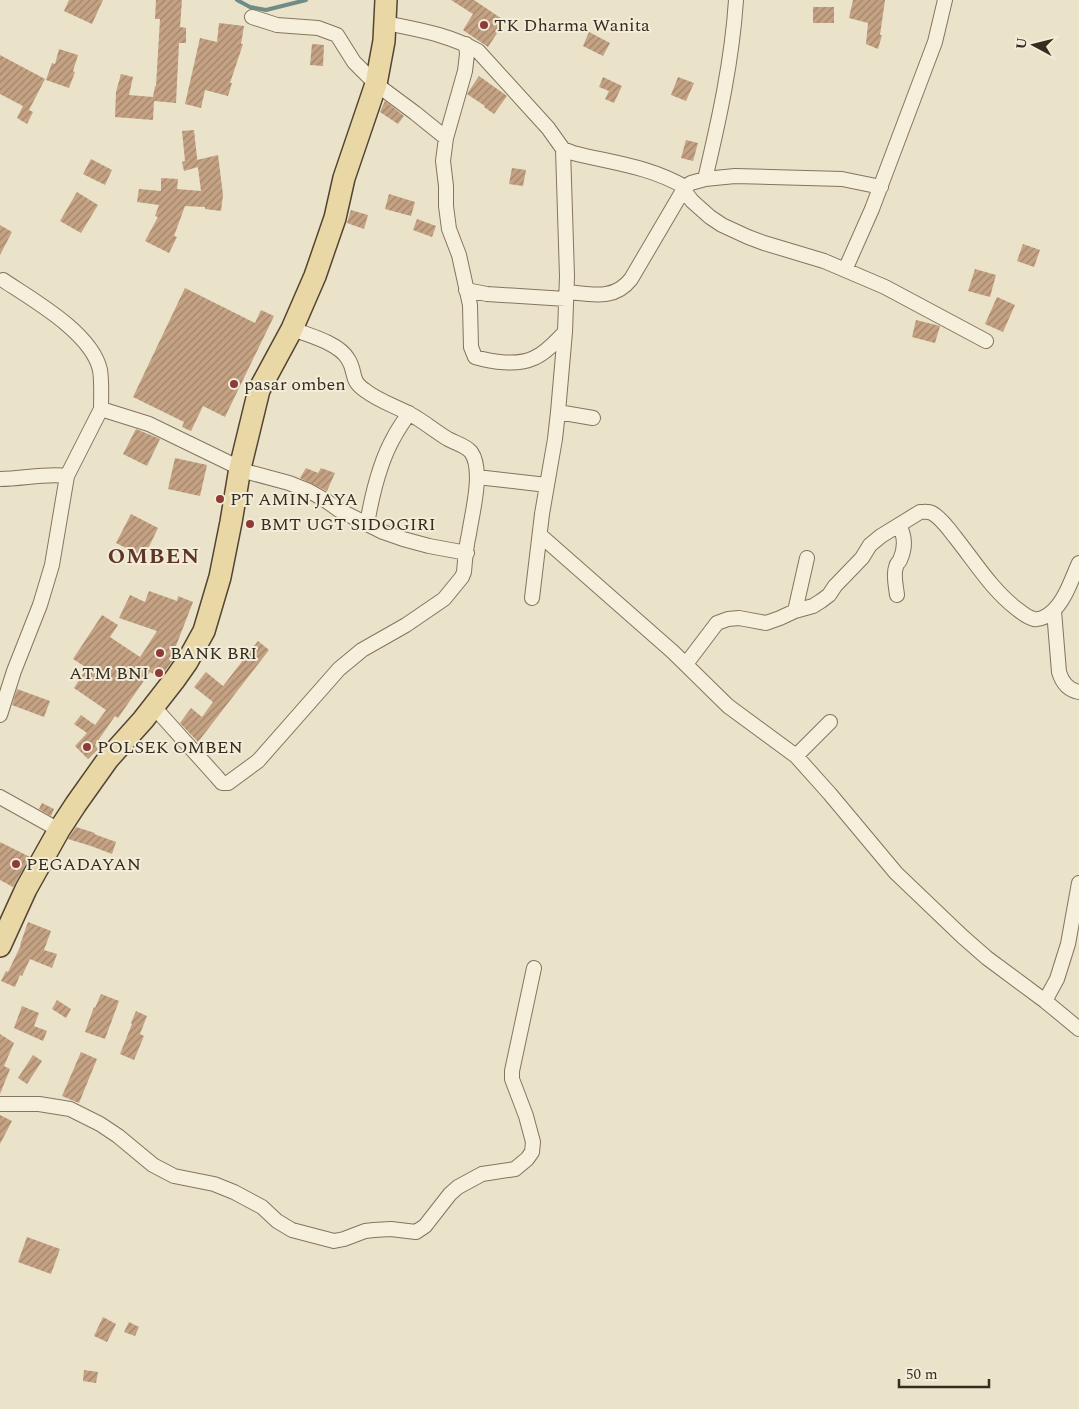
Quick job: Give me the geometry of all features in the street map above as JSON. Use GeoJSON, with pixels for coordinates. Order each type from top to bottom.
{"type":"FeatureCollection","features":[{"type":"Feature","properties":{"kind":"main road"},"geometry":{"type":"LineString","coordinates":[[0,946],[26,890],[59,830],[108,759],[187,662],[204,631],[220,577],[240,468],[259,390],[292,328],[315,276],[335,218],[344,178],[376,84],[384,41],[386,0]]}},
{"type":"Feature","properties":{"kind":"street"},"geometry":{"type":"LineString","coordinates":[[705,179],[722,106],[735,23],[736,0]]}},
{"type":"Feature","properties":{"kind":"street"},"geometry":{"type":"LineString","coordinates":[[845,270],[872,209],[935,42],[945,0]]}},
{"type":"Feature","properties":{"kind":"street"},"geometry":{"type":"LineString","coordinates":[[252,17],[277,25],[318,28],[337,34],[354,62],[376,84],[446,138]]}},
{"type":"Feature","properties":{"kind":"street"},"geometry":{"type":"LineString","coordinates":[[386,23],[443,35],[478,51],[548,128],[563,149],[565,332],[558,412],[542,514],[532,598]]}},
{"type":"Feature","properties":{"kind":"street"},"geometry":{"type":"LineString","coordinates":[[466,44],[465,71],[446,138],[443,161],[449,229],[459,255],[471,315],[471,347],[475,357],[502,362],[527,361],[543,353],[565,332]]}},
{"type":"Feature","properties":{"kind":"street"},"geometry":{"type":"LineString","coordinates":[[563,149],[644,169],[685,187]]}},
{"type":"Feature","properties":{"kind":"street"},"geometry":{"type":"LineString","coordinates":[[466,290],[492,294],[566,296],[610,294],[618,291],[631,280],[685,187],[705,179],[752,176],[842,179],[880,186]]}},
{"type":"Feature","properties":{"kind":"street"},"geometry":{"type":"LineString","coordinates":[[685,187],[686,193],[692,201],[722,225],[748,237],[824,261],[885,287],[986,341]]}},
{"type":"Feature","properties":{"kind":"street"},"geometry":{"type":"LineString","coordinates":[[0,715],[14,671],[40,605],[52,565],[67,476],[101,409],[100,371],[92,352],[74,329],[3,280]]}},
{"type":"Feature","properties":{"kind":"street"},"geometry":{"type":"LineString","coordinates":[[153,706],[222,783],[228,783],[258,761],[339,669],[362,650],[406,625],[444,599],[464,572],[477,477],[475,460],[470,451],[409,413],[372,396],[355,382],[349,359],[343,353],[324,341],[292,328]]}},
{"type":"Feature","properties":{"kind":"street"},"geometry":{"type":"LineString","coordinates":[[101,409],[149,424],[240,468],[289,483],[325,500],[339,510],[366,524],[403,539],[467,553]]}},
{"type":"Feature","properties":{"kind":"street"},"geometry":{"type":"LineString","coordinates":[[558,412],[593,418]]}},
{"type":"Feature","properties":{"kind":"street"},"geometry":{"type":"LineString","coordinates":[[366,524],[385,455],[394,436],[409,413]]}},
{"type":"Feature","properties":{"kind":"street"},"geometry":{"type":"LineString","coordinates":[[0,479],[17,479],[48,474],[67,476]]}},
{"type":"Feature","properties":{"kind":"street"},"geometry":{"type":"LineString","coordinates":[[477,477],[547,485]]}},
{"type":"Feature","properties":{"kind":"street"},"geometry":{"type":"LineString","coordinates":[[686,664],[717,623],[738,618],[766,623],[821,602],[862,558],[870,546],[881,536],[920,512],[932,513],[946,526],[984,576],[1011,604],[1026,616],[1034,619],[1041,619],[1054,610],[1061,601],[1079,563]]}},
{"type":"Feature","properties":{"kind":"street"},"geometry":{"type":"LineString","coordinates":[[897,595],[896,565],[900,559],[904,542],[904,535],[899,525]]}},
{"type":"Feature","properties":{"kind":"street"},"geometry":{"type":"LineString","coordinates":[[540,535],[686,664],[728,706],[796,756],[896,873],[981,952],[1079,1029]]}},
{"type":"Feature","properties":{"kind":"street"},"geometry":{"type":"LineString","coordinates":[[795,611],[807,558]]}},
{"type":"Feature","properties":{"kind":"street"},"geometry":{"type":"LineString","coordinates":[[1054,610],[1059,672],[1064,683],[1072,690],[1079,692]]}},
{"type":"Feature","properties":{"kind":"street"},"geometry":{"type":"LineString","coordinates":[[796,756],[830,722]]}},
{"type":"Feature","properties":{"kind":"street"},"geometry":{"type":"LineString","coordinates":[[0,798],[59,830]]}},
{"type":"Feature","properties":{"kind":"street"},"geometry":{"type":"LineString","coordinates":[[1045,1001],[1057,979],[1068,944],[1079,883]]}},
{"type":"Feature","properties":{"kind":"street"},"geometry":{"type":"LineString","coordinates":[[0,1104],[39,1104],[70,1109],[118,1136],[153,1165],[174,1176],[214,1184],[234,1192],[262,1207],[284,1226],[299,1233],[334,1240],[374,1230],[391,1229],[416,1232],[425,1226],[450,1194],[458,1187],[482,1174],[514,1169],[527,1159],[532,1152],[533,1142],[526,1116],[512,1079],[512,1071],[534,968]]}},
{"type":"Feature","properties":{"kind":"building"},"geometry":{"type":"Polygon","coordinates":[[[69,0],[103,0],[92,24],[64,11],[69,0]]]}},
{"type":"Feature","properties":{"kind":"building"},"geometry":{"type":"Polygon","coordinates":[[[156,0],[182,0],[180,27],[186,28],[186,43],[179,43],[176,103],[154,101],[153,120],[115,117],[116,92],[121,74],[133,77],[129,95],[153,97],[156,86],[160,19],[155,19],[156,0]]]}},
{"type":"Feature","properties":{"kind":"building","name":"TK Dharma Wanita"},"geometry":{"type":"Polygon","coordinates":[[[451,0],[474,0],[505,21],[488,47],[463,30],[473,14],[451,0]]]}},
{"type":"Feature","properties":{"kind":"building"},"geometry":{"type":"Polygon","coordinates":[[[853,0],[885,0],[880,35],[882,35],[878,49],[866,44],[868,23],[849,18],[853,0]]]}},
{"type":"Feature","properties":{"kind":"building"},"geometry":{"type":"Polygon","coordinates":[[[813,7],[834,7],[834,23],[813,23],[813,7]]]}},
{"type":"Feature","properties":{"kind":"building"},"geometry":{"type":"Polygon","coordinates":[[[219,23],[244,26],[241,44],[243,44],[230,83],[232,83],[228,96],[205,90],[201,108],[185,104],[200,38],[217,42],[219,23]]]}},
{"type":"Feature","properties":{"kind":"building"},"geometry":{"type":"Polygon","coordinates":[[[589,32],[610,43],[603,56],[583,46],[589,32]]]}},
{"type":"Feature","properties":{"kind":"building"},"geometry":{"type":"Polygon","coordinates":[[[312,44],[324,45],[323,66],[310,65],[312,44]]]}},
{"type":"Feature","properties":{"kind":"building"},"geometry":{"type":"Polygon","coordinates":[[[59,49],[78,55],[73,71],[75,72],[69,88],[46,80],[52,63],[55,64],[59,49]]]}},
{"type":"Feature","properties":{"kind":"building"},"geometry":{"type":"Polygon","coordinates":[[[0,55],[45,79],[29,110],[33,112],[27,124],[17,118],[23,106],[0,94],[0,55]]]}},
{"type":"Feature","properties":{"kind":"building"},"geometry":{"type":"Polygon","coordinates":[[[479,76],[507,96],[494,114],[467,94],[479,76]]]}},
{"type":"Feature","properties":{"kind":"building"},"geometry":{"type":"Polygon","coordinates":[[[603,77],[622,86],[614,103],[605,99],[609,91],[599,87],[603,77]]]}},
{"type":"Feature","properties":{"kind":"building"},"geometry":{"type":"Polygon","coordinates":[[[678,77],[694,83],[686,101],[671,95],[678,77]]]}},
{"type":"Feature","properties":{"kind":"building"},"geometry":{"type":"Polygon","coordinates":[[[385,101],[404,116],[398,124],[380,112],[385,101]]]}},
{"type":"Feature","properties":{"kind":"building"},"geometry":{"type":"Polygon","coordinates":[[[194,130],[198,167],[184,171],[182,162],[185,161],[182,131],[194,130]]]}},
{"type":"Feature","properties":{"kind":"building"},"geometry":{"type":"Polygon","coordinates":[[[686,140],[698,143],[693,161],[681,158],[686,140]]]}},
{"type":"Feature","properties":{"kind":"building"},"geometry":{"type":"Polygon","coordinates":[[[218,155],[223,195],[221,211],[205,209],[205,207],[185,206],[174,236],[177,237],[169,253],[145,241],[158,217],[155,216],[159,205],[137,202],[139,189],[161,191],[161,178],[178,179],[177,189],[201,191],[197,160],[218,155]]]}},
{"type":"Feature","properties":{"kind":"building"},"geometry":{"type":"Polygon","coordinates":[[[91,159],[112,170],[105,185],[83,174],[91,159]]]}},
{"type":"Feature","properties":{"kind":"building"},"geometry":{"type":"Polygon","coordinates":[[[512,168],[526,170],[523,186],[509,184],[512,168]]]}},
{"type":"Feature","properties":{"kind":"building"},"geometry":{"type":"Polygon","coordinates":[[[77,192],[98,205],[81,233],[60,221],[77,192]]]}},
{"type":"Feature","properties":{"kind":"building"},"geometry":{"type":"Polygon","coordinates":[[[389,194],[415,202],[411,216],[385,209],[389,194]]]}},
{"type":"Feature","properties":{"kind":"building"},"geometry":{"type":"Polygon","coordinates":[[[351,210],[368,215],[364,229],[347,223],[351,210]]]}},
{"type":"Feature","properties":{"kind":"building"},"geometry":{"type":"Polygon","coordinates":[[[417,219],[436,226],[432,237],[413,230],[417,219]]]}},
{"type":"Feature","properties":{"kind":"building"},"geometry":{"type":"Polygon","coordinates":[[[0,225],[12,232],[0,255],[0,225]]]}},
{"type":"Feature","properties":{"kind":"building"},"geometry":{"type":"Polygon","coordinates":[[[1023,244],[1040,250],[1034,267],[1017,261],[1023,244]]]}},
{"type":"Feature","properties":{"kind":"building"},"geometry":{"type":"Polygon","coordinates":[[[975,269],[996,275],[990,297],[968,291],[975,269]]]}},
{"type":"Feature","properties":{"kind":"building","name":"pasar omben"},"geometry":{"type":"Polygon","coordinates":[[[185,288],[255,323],[261,310],[274,316],[225,417],[203,406],[191,431],[182,427],[184,422],[133,397],[185,288]]]}},
{"type":"Feature","properties":{"kind":"building"},"geometry":{"type":"Polygon","coordinates":[[[997,297],[1015,305],[1003,332],[985,324],[997,297]]]}},
{"type":"Feature","properties":{"kind":"building"},"geometry":{"type":"Polygon","coordinates":[[[916,320],[940,326],[935,343],[912,337],[916,320]]]}},
{"type":"Feature","properties":{"kind":"building"},"geometry":{"type":"Polygon","coordinates":[[[136,429],[160,439],[147,466],[123,454],[136,429]]]}},
{"type":"Feature","properties":{"kind":"building"},"geometry":{"type":"Polygon","coordinates":[[[175,458],[207,465],[200,496],[168,489],[175,458]]]}},
{"type":"Feature","properties":{"kind":"building"},"geometry":{"type":"Polygon","coordinates":[[[306,468],[318,473],[321,468],[335,473],[327,491],[300,478],[306,468]]]}},
{"type":"Feature","properties":{"kind":"building"},"geometry":{"type":"Polygon","coordinates":[[[131,514],[158,528],[144,557],[116,543],[131,514]]]}},
{"type":"Feature","properties":{"kind":"building"},"geometry":{"type":"Polygon","coordinates":[[[149,591],[177,601],[178,596],[193,602],[174,651],[178,653],[160,678],[150,672],[118,718],[115,716],[95,745],[98,749],[88,759],[75,746],[87,733],[74,724],[81,715],[95,725],[106,710],[74,688],[87,668],[73,659],[102,615],[118,625],[110,637],[140,657],[157,631],[119,618],[130,595],[145,602],[149,591]]]}},
{"type":"Feature","properties":{"kind":"building"},"geometry":{"type":"Polygon","coordinates":[[[258,641],[269,650],[198,742],[180,723],[191,708],[202,717],[213,702],[194,687],[206,672],[223,686],[258,641]]]}},
{"type":"Feature","properties":{"kind":"building"},"geometry":{"type":"Polygon","coordinates":[[[17,689],[50,701],[44,717],[12,705],[17,689]]]}},
{"type":"Feature","properties":{"kind":"building"},"geometry":{"type":"Polygon","coordinates":[[[42,803],[54,809],[51,816],[39,809],[42,803]]]}},
{"type":"Feature","properties":{"kind":"building"},"geometry":{"type":"Polygon","coordinates":[[[76,827],[116,842],[112,854],[68,839],[76,827]]]}},
{"type":"Feature","properties":{"kind":"building","name":"PEGADAYAN"},"geometry":{"type":"Polygon","coordinates":[[[0,842],[30,857],[13,887],[0,880],[0,842]]]}},
{"type":"Feature","properties":{"kind":"building"},"geometry":{"type":"Polygon","coordinates":[[[28,922],[51,931],[44,950],[57,954],[52,968],[30,959],[15,987],[1,981],[6,971],[8,972],[21,945],[28,922]]]}},
{"type":"Feature","properties":{"kind":"building"},"geometry":{"type":"Polygon","coordinates":[[[101,994],[119,1001],[105,1039],[85,1032],[101,994]]]}},
{"type":"Feature","properties":{"kind":"building"},"geometry":{"type":"Polygon","coordinates":[[[57,1000],[71,1009],[66,1018],[52,1009],[57,1000]]]}},
{"type":"Feature","properties":{"kind":"building"},"geometry":{"type":"Polygon","coordinates":[[[22,1006],[39,1013],[34,1026],[47,1031],[43,1041],[14,1028],[22,1006]]]}},
{"type":"Feature","properties":{"kind":"building"},"geometry":{"type":"Polygon","coordinates":[[[136,1011],[147,1016],[140,1034],[144,1036],[134,1060],[120,1054],[136,1011]]]}},
{"type":"Feature","properties":{"kind":"building"},"geometry":{"type":"Polygon","coordinates":[[[0,1034],[14,1043],[4,1066],[10,1069],[0,1094],[0,1034]]]}},
{"type":"Feature","properties":{"kind":"building"},"geometry":{"type":"Polygon","coordinates":[[[81,1052],[97,1059],[79,1103],[62,1096],[81,1052]]]}},
{"type":"Feature","properties":{"kind":"building"},"geometry":{"type":"Polygon","coordinates":[[[33,1055],[42,1061],[27,1084],[18,1078],[33,1055]]]}},
{"type":"Feature","properties":{"kind":"building"},"geometry":{"type":"Polygon","coordinates":[[[0,1115],[12,1121],[0,1144],[0,1115]]]}},
{"type":"Feature","properties":{"kind":"building"},"geometry":{"type":"Polygon","coordinates":[[[27,1237],[60,1249],[51,1274],[18,1262],[27,1237]]]}},
{"type":"Feature","properties":{"kind":"building"},"geometry":{"type":"Polygon","coordinates":[[[103,1317],[116,1324],[107,1342],[94,1336],[103,1317]]]}},
{"type":"Feature","properties":{"kind":"building"},"geometry":{"type":"Polygon","coordinates":[[[129,1322],[139,1327],[135,1336],[124,1332],[129,1322]]]}},
{"type":"Feature","properties":{"kind":"building"},"geometry":{"type":"Polygon","coordinates":[[[84,1370],[98,1372],[96,1383],[83,1381],[84,1370]]]}},
{"type":"Feature","properties":{"kind":"waterway"},"geometry":{"type":"LineString","coordinates":[[237,0],[250,7],[266,10],[306,0]]}},
{"type":"Feature","properties":{"kind":"place","name":"TK Dharma Wanita"},"geometry":{"type":"Point","coordinates":[484,25]}},
{"type":"Feature","properties":{"kind":"place","name":"pasar omben"},"geometry":{"type":"Point","coordinates":[234,384]}},
{"type":"Feature","properties":{"kind":"place","name":"PT AMIN JAYA"},"geometry":{"type":"Point","coordinates":[220,499]}},
{"type":"Feature","properties":{"kind":"place","name":"BMT UGT SIDOGIRI"},"geometry":{"type":"Point","coordinates":[250,524]}},
{"type":"Feature","properties":{"kind":"place","name":"BANK BRI"},"geometry":{"type":"Point","coordinates":[160,653]}},
{"type":"Feature","properties":{"kind":"place","name":"ATM BNI"},"geometry":{"type":"Point","coordinates":[159,673]}},
{"type":"Feature","properties":{"kind":"place","name":"POLSEK OMBEN"},"geometry":{"type":"Point","coordinates":[87,747]}},
{"type":"Feature","properties":{"kind":"place","name":"PEGADAYAN"},"geometry":{"type":"Point","coordinates":[16,864]}},
{"type":"Feature","properties":{"kind":"district","name":"OMBEN"},"geometry":{"type":"Point","coordinates":[154,555]}}]}
